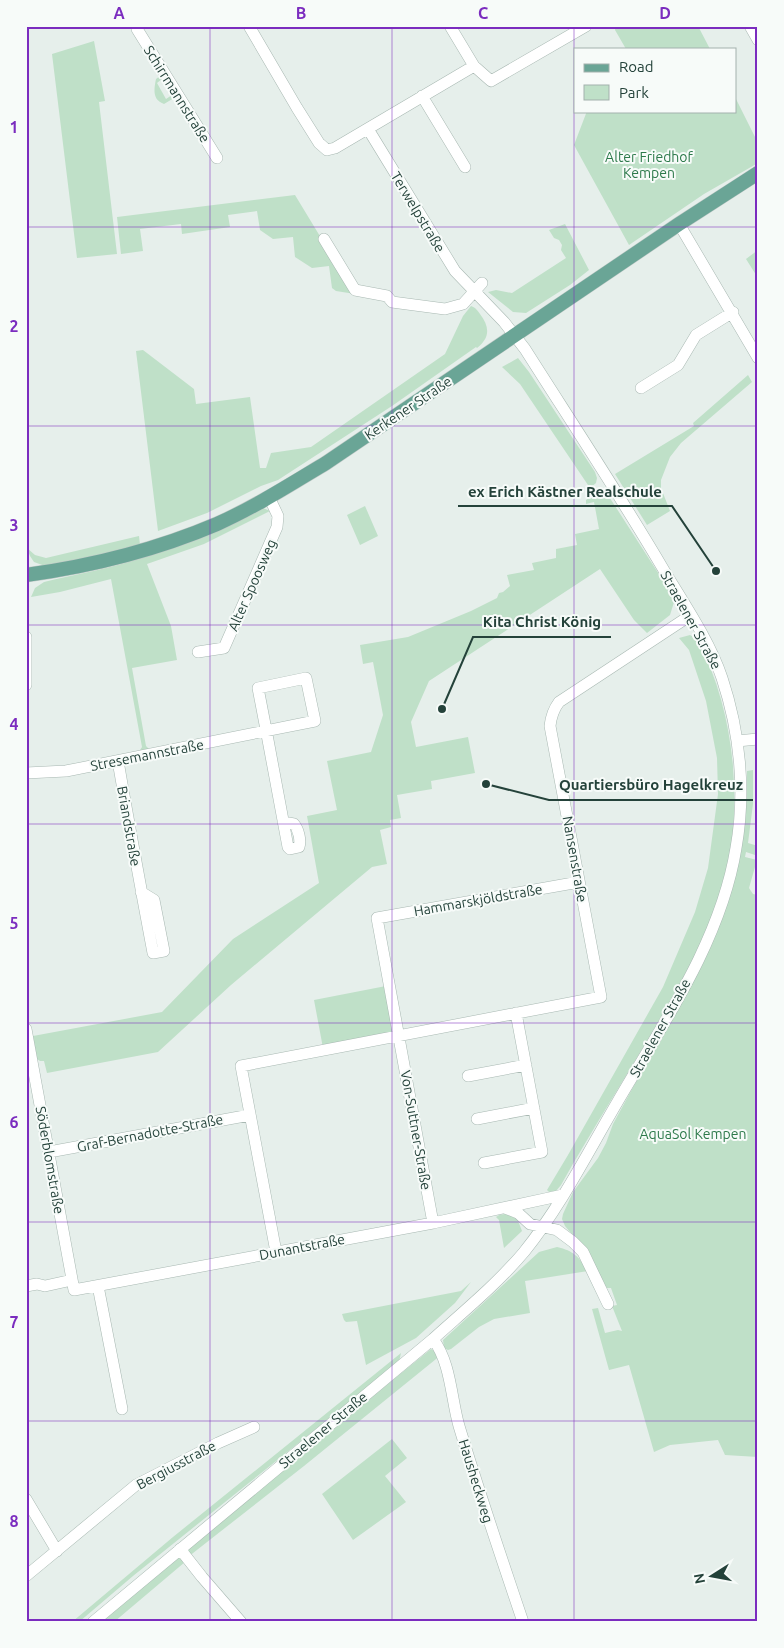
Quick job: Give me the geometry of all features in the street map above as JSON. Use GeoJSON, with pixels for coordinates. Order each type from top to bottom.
{"type":"FeatureCollection","features":[{"type":"Feature","properties":{"kind":"main road","name":"Kerkener Straße"},"geometry":{"type":"LineString","coordinates":[[26,575],[105,561],[147,549],[217,524],[269,496],[326,463],[679,224],[758,173]]}},
{"type":"Feature","properties":{"kind":"street"},"geometry":{"type":"LineString","coordinates":[[249,26],[302,115],[319,142],[327,150],[335,148],[474,66]]}},
{"type":"Feature","properties":{"kind":"street"},"geometry":{"type":"LineString","coordinates":[[450,26],[474,66],[491,82],[571,30],[586,26]]}},
{"type":"Feature","properties":{"kind":"street"},"geometry":{"type":"LineString","coordinates":[[750,26],[758,40]]}},
{"type":"Feature","properties":{"kind":"street","name":"Schirrmannstraße"},"geometry":{"type":"LineString","coordinates":[[137,28],[217,158]]}},
{"type":"Feature","properties":{"kind":"street"},"geometry":{"type":"LineString","coordinates":[[422,96],[465,167]]}},
{"type":"Feature","properties":{"kind":"street","name":"Terwelpstraße"},"geometry":{"type":"LineString","coordinates":[[368,129],[455,271],[478,287],[515,335]]}},
{"type":"Feature","properties":{"kind":"street"},"geometry":{"type":"LineString","coordinates":[[679,224],[733,312],[758,358]]}},
{"type":"Feature","properties":{"kind":"street"},"geometry":{"type":"LineString","coordinates":[[324,239],[355,290],[387,296],[392,302],[445,310],[463,304],[478,287]]}},
{"type":"Feature","properties":{"kind":"street"},"geometry":{"type":"LineString","coordinates":[[641,388],[678,365],[696,334],[733,312]]}},
{"type":"Feature","properties":{"kind":"street","name":"Straelener Straße"},"geometry":{"type":"LineString","coordinates":[[93,1622],[433,1340],[514,1262],[563,1196],[679,995],[706,943],[724,899],[737,846],[740,809],[740,768],[734,721],[721,674],[691,615],[632,518],[515,335]]}},
{"type":"Feature","properties":{"kind":"street","name":"Alter Spoosweg"},"geometry":{"type":"LineString","coordinates":[[198,652],[224,648],[277,527],[278,516],[269,496]]}},
{"type":"Feature","properties":{"kind":"street","name":"Nansenstraße"},"geometry":{"type":"LineString","coordinates":[[516,1013],[600,997],[550,726],[554,709],[566,697],[691,615]]}},
{"type":"Feature","properties":{"kind":"street"},"geometry":{"type":"LineString","coordinates":[[26,637],[26,684]]}},
{"type":"Feature","properties":{"kind":"street","name":"Stresemannstraße"},"geometry":{"type":"LineString","coordinates":[[26,773],[66,771],[315,721],[306,678],[258,688],[267,730]]}},
{"type":"Feature","properties":{"kind":"street"},"geometry":{"type":"LineString","coordinates":[[267,730],[284,822]]}},
{"type":"Feature","properties":{"kind":"street"},"geometry":{"type":"LineString","coordinates":[[737,741],[758,739]]}},
{"type":"Feature","properties":{"kind":"street","name":"Briandstraße"},"geometry":{"type":"LineString","coordinates":[[118,761],[141,892],[153,954],[164,951],[154,900],[141,892]]}},
{"type":"Feature","properties":{"kind":"street","name":"Hammarskjöldstraße"},"geometry":{"type":"LineString","coordinates":[[376,918],[579,882]]}},
{"type":"Feature","properties":{"kind":"street","name":"Von-Suttner-Straße"},"geometry":{"type":"LineString","coordinates":[[376,918],[433,1223]]}},
{"type":"Feature","properties":{"kind":"street"},"geometry":{"type":"LineString","coordinates":[[276,1252],[241,1066],[516,1013],[542,1152],[484,1163]]}},
{"type":"Feature","properties":{"kind":"street","name":"Söderblomstraße"},"geometry":{"type":"LineString","coordinates":[[26,1029],[73,1285]]}},
{"type":"Feature","properties":{"kind":"street"},"geometry":{"type":"LineString","coordinates":[[468,1076],[526,1065]]}},
{"type":"Feature","properties":{"kind":"street"},"geometry":{"type":"LineString","coordinates":[[477,1119],[534,1108]]}},
{"type":"Feature","properties":{"kind":"street","name":"Graf-Bernadotte-Straße"},"geometry":{"type":"LineString","coordinates":[[49,1152],[250,1115]]}},
{"type":"Feature","properties":{"kind":"street","name":"Dunantstraße"},"geometry":{"type":"LineString","coordinates":[[26,1286],[37,1284],[45,1286],[98,1286],[433,1223],[563,1196]]}},
{"type":"Feature","properties":{"kind":"street"},"geometry":{"type":"LineString","coordinates":[[505,1208],[518,1213],[530,1224],[557,1230],[583,1252],[608,1304]]}},
{"type":"Feature","properties":{"kind":"street"},"geometry":{"type":"LineString","coordinates":[[98,1286],[122,1409]]}},
{"type":"Feature","properties":{"kind":"street","name":"Hausheckweg"},"geometry":{"type":"LineString","coordinates":[[433,1340],[444,1358],[454,1407],[474,1475],[523,1622]]}},
{"type":"Feature","properties":{"kind":"street","name":"Bergiusstraße"},"geometry":{"type":"LineString","coordinates":[[26,1576],[136,1485],[218,1443],[254,1427]]}},
{"type":"Feature","properties":{"kind":"street"},"geometry":{"type":"LineString","coordinates":[[26,1499],[57,1551]]}},
{"type":"Feature","properties":{"kind":"street"},"geometry":{"type":"LineString","coordinates":[[180,1549],[241,1622]]}},
{"type":"Feature","properties":{"kind":"green space"},"geometry":{"type":"Polygon","coordinates":[[[616,26],[698,26],[709,48],[625,48],[615,30],[616,26]]]}},
{"type":"Feature","properties":{"kind":"green space"},"geometry":{"type":"Polygon","coordinates":[[[94,41],[105,101],[99,102],[117,254],[77,258],[52,54],[94,41]]]}},
{"type":"Feature","properties":{"kind":"green space"},"geometry":{"type":"Polygon","coordinates":[[[160,76],[162,79],[157,83],[166,99],[172,95],[174,98],[164,104],[157,100],[155,94],[156,79],[160,76]]]}},
{"type":"Feature","properties":{"kind":"green space","name":"Alter Friedhof Kempen"},"geometry":{"type":"Polygon","coordinates":[[[736,99],[758,143],[758,163],[704,194],[629,245],[574,145],[587,112],[736,112],[736,99]]]}},
{"type":"Feature","properties":{"kind":"green space"},"geometry":{"type":"Polygon","coordinates":[[[295,195],[355,294],[336,291],[332,288],[329,266],[312,268],[295,257],[293,237],[273,239],[260,230],[257,211],[228,215],[230,227],[182,234],[181,224],[140,229],[143,251],[121,254],[117,217],[295,195]]]}},
{"type":"Feature","properties":{"kind":"green space"},"geometry":{"type":"Polygon","coordinates":[[[565,224],[589,270],[570,285],[526,313],[513,312],[488,292],[496,290],[512,293],[566,258],[561,250],[562,245],[559,240],[554,238],[549,230],[565,224]]]}},
{"type":"Feature","properties":{"kind":"green space"},"geometry":{"type":"Polygon","coordinates":[[[758,250],[758,278],[746,259],[758,250]]]}},
{"type":"Feature","properties":{"kind":"green space"},"geometry":{"type":"Polygon","coordinates":[[[471,306],[480,314],[487,328],[484,340],[477,348],[278,480],[261,486],[207,513],[158,531],[136,351],[143,350],[194,389],[196,404],[250,397],[260,468],[266,468],[271,453],[311,447],[445,354],[463,316],[471,306]]]}},
{"type":"Feature","properties":{"kind":"green space"},"geometry":{"type":"Polygon","coordinates":[[[518,358],[595,472],[596,483],[590,488],[520,384],[502,367],[518,358]]]}},
{"type":"Feature","properties":{"kind":"green space"},"geometry":{"type":"Polygon","coordinates":[[[748,375],[752,382],[681,443],[670,457],[661,480],[661,488],[670,511],[647,525],[615,474],[694,426],[693,423],[748,375]]]}},
{"type":"Feature","properties":{"kind":"green space"},"geometry":{"type":"Polygon","coordinates":[[[600,490],[606,492],[675,599],[670,615],[647,633],[634,620],[600,569],[429,681],[411,722],[416,747],[468,737],[475,773],[431,781],[432,789],[397,795],[401,818],[390,820],[391,827],[380,830],[387,864],[372,867],[231,985],[158,1052],[47,1073],[44,1061],[37,1059],[33,1036],[162,1012],[233,939],[319,883],[307,816],[337,810],[327,761],[371,752],[383,715],[373,662],[363,664],[360,645],[408,637],[497,598],[499,593],[510,586],[507,575],[534,570],[532,563],[556,558],[556,549],[577,545],[575,534],[599,529],[594,502],[586,504],[586,500],[600,490]]]}},
{"type":"Feature","properties":{"kind":"green space"},"geometry":{"type":"Polygon","coordinates":[[[365,506],[378,536],[360,545],[347,515],[365,506]]]}},
{"type":"Feature","properties":{"kind":"green space"},"geometry":{"type":"Polygon","coordinates":[[[261,507],[270,511],[204,544],[147,564],[171,626],[177,660],[132,668],[146,746],[149,749],[140,750],[142,747],[111,579],[31,597],[35,588],[44,582],[120,564],[159,552],[204,534],[261,507]]]}},
{"type":"Feature","properties":{"kind":"green space"},"geometry":{"type":"Polygon","coordinates":[[[139,536],[140,545],[73,562],[45,566],[34,562],[27,548],[35,555],[46,558],[139,536]]]}},
{"type":"Feature","properties":{"kind":"green space"},"geometry":{"type":"Polygon","coordinates":[[[690,635],[697,639],[717,685],[731,750],[734,777],[734,811],[732,845],[726,875],[708,929],[673,996],[561,1185],[556,1191],[549,1192],[547,1190],[663,987],[695,912],[708,868],[718,794],[717,758],[706,701],[689,650],[679,638],[690,635]]]}},
{"type":"Feature","properties":{"kind":"green space","name":"AquaSol Kempen"},"geometry":{"type":"Polygon","coordinates":[[[753,770],[753,804],[748,843],[758,846],[758,856],[746,852],[745,857],[757,860],[749,888],[753,894],[758,895],[758,1457],[725,1455],[718,1440],[670,1445],[654,1452],[629,1365],[609,1370],[592,1309],[598,1308],[605,1333],[622,1331],[612,1306],[617,1305],[611,1288],[607,1288],[603,1283],[586,1251],[565,1226],[562,1219],[573,1192],[598,1158],[613,1124],[691,984],[743,834],[747,797],[747,771],[753,770]]]}},
{"type":"Feature","properties":{"kind":"green space"},"geometry":{"type":"Polygon","coordinates":[[[386,986],[395,1032],[323,1048],[314,1000],[386,986]]]}},
{"type":"Feature","properties":{"kind":"green space"},"geometry":{"type":"Polygon","coordinates":[[[505,1214],[517,1218],[522,1231],[504,1248],[499,1220],[496,1217],[505,1214]]]}},
{"type":"Feature","properties":{"kind":"green space"},"geometry":{"type":"Polygon","coordinates":[[[557,1247],[568,1250],[575,1255],[588,1271],[525,1281],[530,1313],[494,1319],[479,1327],[451,1349],[444,1348],[443,1340],[539,1252],[557,1247]]]}},
{"type":"Feature","properties":{"kind":"green space"},"geometry":{"type":"Polygon","coordinates":[[[471,1282],[455,1303],[416,1338],[366,1365],[357,1321],[346,1322],[342,1314],[461,1291],[471,1282]]]}},
{"type":"Feature","properties":{"kind":"green space"},"geometry":{"type":"Polygon","coordinates":[[[431,1349],[441,1355],[188,1557],[186,1548],[431,1349]]]}},
{"type":"Feature","properties":{"kind":"green space"},"geometry":{"type":"Polygon","coordinates":[[[401,1353],[399,1362],[133,1576],[79,1622],[72,1622],[173,1537],[401,1353]]]}},
{"type":"Feature","properties":{"kind":"green space"},"geometry":{"type":"Polygon","coordinates":[[[392,1439],[407,1458],[385,1476],[406,1502],[353,1540],[322,1494],[392,1439]]]}},
{"type":"Feature","properties":{"kind":"green space"},"geometry":{"type":"Polygon","coordinates":[[[174,1558],[181,1558],[185,1562],[114,1622],[97,1622],[174,1558]]]}},
{"type":"Feature","properties":{"kind":"place","name":"ex Erich Kästner Realschule"},"geometry":{"type":"Point","coordinates":[716,571]}},
{"type":"Feature","properties":{"kind":"place","name":"Kita Christ König"},"geometry":{"type":"Point","coordinates":[442,709]}},
{"type":"Feature","properties":{"kind":"place","name":"Quartiersbüro Hagelkreuz"},"geometry":{"type":"Point","coordinates":[486,784]}}]}
